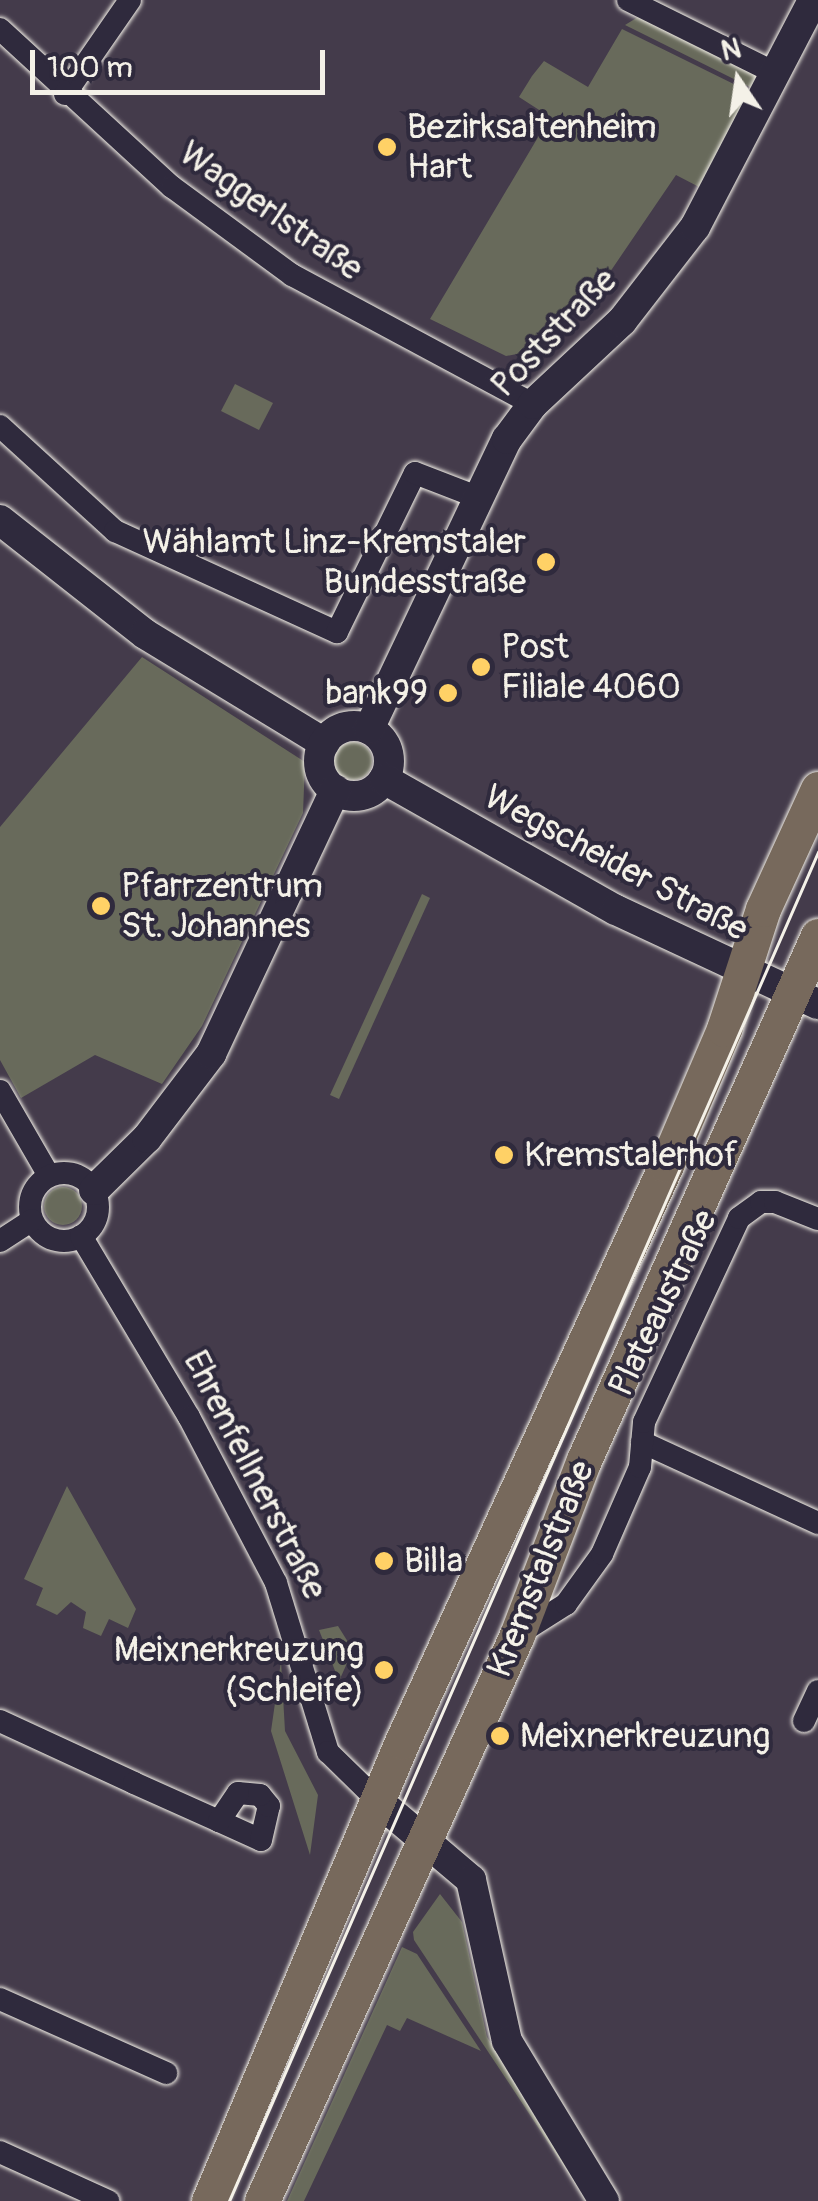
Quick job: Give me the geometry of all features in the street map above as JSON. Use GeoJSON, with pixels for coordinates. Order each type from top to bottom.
{"type":"FeatureCollection","features":[{"type":"Feature","properties":{"kind":"main road"},"geometry":{"type":"LineString","coordinates":[[742,972],[763,908],[818,789]]}},
{"type":"Feature","properties":{"kind":"main road","name":"Kremstalstraße"},"geometry":{"type":"LineString","coordinates":[[262,2201],[516,1635],[584,1460],[806,999],[818,936]]}},
{"type":"Feature","properties":{"kind":"main road","name":"Kremstalstraße"},"geometry":{"type":"LineString","coordinates":[[208,2201],[378,1801],[666,1165],[742,972]]}},
{"type":"Feature","properties":{"kind":"street"},"geometry":{"type":"LineString","coordinates":[[65,94],[130,0]]}},
{"type":"Feature","properties":{"kind":"street"},"geometry":{"type":"LineString","coordinates":[[628,0],[777,74]]}},
{"type":"Feature","properties":{"kind":"street","name":"Poststraße"},"geometry":{"type":"LineString","coordinates":[[369,729],[477,497],[533,404],[622,321],[678,251],[718,192],[813,0]]}},
{"type":"Feature","properties":{"kind":"street","name":"Waggerlstraße"},"geometry":{"type":"LineString","coordinates":[[0,29],[65,94],[184,198],[292,274],[533,404]]}},
{"type":"Feature","properties":{"kind":"street"},"geometry":{"type":"LineString","coordinates":[[0,426],[115,532],[337,632],[415,473],[477,497]]}},
{"type":"Feature","properties":{"kind":"street"},"geometry":{"type":"LineString","coordinates":[[0,520],[145,634],[324,743]]}},
{"type":"Feature","properties":{"kind":"street"},"geometry":{"type":"LineString","coordinates":[[345,727],[369,729],[387,749],[384,779],[364,794],[336,790],[321,773],[324,743],[345,727]]}},
{"type":"Feature","properties":{"kind":"street","name":"Wegscheider Straße"},"geometry":{"type":"LineString","coordinates":[[384,779],[548,875],[742,972],[806,999]]}},
{"type":"Feature","properties":{"kind":"street"},"geometry":{"type":"LineString","coordinates":[[94,1190],[147,1138],[211,1054],[336,790]]}},
{"type":"Feature","properties":{"kind":"street"},"geometry":{"type":"LineString","coordinates":[[0,1091],[49,1176]]}},
{"type":"Feature","properties":{"kind":"street"},"geometry":{"type":"LineString","coordinates":[[74,1174],[94,1190],[96,1219],[81,1236],[49,1238],[32,1220],[31,1195],[49,1176],[74,1174]]}},
{"type":"Feature","properties":{"kind":"street","name":"Plateaustraße"},"geometry":{"type":"LineString","coordinates":[[516,1635],[553,1615],[581,1586],[630,1495],[644,1422],[739,1218],[761,1202],[775,1202],[818,1220]]}},
{"type":"Feature","properties":{"kind":"street"},"geometry":{"type":"LineString","coordinates":[[0,1241],[32,1220]]}},
{"type":"Feature","properties":{"kind":"street","name":"Ehrenfellnerstraße"},"geometry":{"type":"LineString","coordinates":[[81,1236],[189,1417],[276,1583],[328,1752],[378,1801],[471,1880],[507,2042],[604,2201]]}},
{"type":"Feature","properties":{"kind":"street"},"geometry":{"type":"LineString","coordinates":[[642,1442],[818,1523]]}},
{"type":"Feature","properties":{"kind":"street"},"geometry":{"type":"LineString","coordinates":[[804,1721],[818,1690]]}},
{"type":"Feature","properties":{"kind":"street"},"geometry":{"type":"LineString","coordinates":[[0,1722],[219,1821]]}},
{"type":"Feature","properties":{"kind":"street"},"geometry":{"type":"LineString","coordinates":[[0,1999],[166,2073]]}},
{"type":"Feature","properties":{"kind":"street"},"geometry":{"type":"LineString","coordinates":[[0,2152],[108,2201]]}},
{"type":"Feature","properties":{"kind":"green space"},"geometry":{"type":"Polygon","coordinates":[[[638,17],[759,76],[758,91],[625,25],[638,17]]]}},
{"type":"Feature","properties":{"kind":"green space"},"geometry":{"type":"Polygon","coordinates":[[[622,29],[752,93],[701,188],[676,175],[610,272],[522,353],[506,356],[430,319],[550,117],[519,97],[532,76],[544,61],[588,87],[622,29]]]}},
{"type":"Feature","properties":{"kind":"green space"},"geometry":{"type":"Polygon","coordinates":[[[235,384],[273,403],[259,430],[221,411],[235,384]]]}},
{"type":"Feature","properties":{"kind":"green space"},"geometry":{"type":"Polygon","coordinates":[[[142,657],[305,762],[303,813],[202,1026],[162,1084],[95,1055],[21,1098],[0,1060],[0,827],[142,657]]]}},
{"type":"Feature","properties":{"kind":"green space"},"geometry":{"type":"Polygon","coordinates":[[[353,742],[367,747],[372,761],[367,775],[353,780],[339,775],[334,761],[339,747],[353,742]]]}},
{"type":"Feature","properties":{"kind":"green space"},"geometry":{"type":"Polygon","coordinates":[[[422,894],[430,898],[339,1099],[330,1095],[422,894]]]}},
{"type":"Feature","properties":{"kind":"green space"},"geometry":{"type":"Polygon","coordinates":[[[63,1187],[77,1192],[82,1206],[77,1220],[63,1225],[49,1220],[44,1206],[49,1192],[63,1187]]]}},
{"type":"Feature","properties":{"kind":"green space"},"geometry":{"type":"Polygon","coordinates":[[[67,1486],[136,1609],[128,1628],[109,1619],[101,1636],[83,1628],[86,1612],[71,1602],[57,1615],[36,1605],[43,1588],[24,1579],[67,1486]]]}},
{"type":"Feature","properties":{"kind":"green space"},"geometry":{"type":"Polygon","coordinates":[[[338,1626],[353,1650],[339,1681],[319,1630],[338,1626]]]}},
{"type":"Feature","properties":{"kind":"green space"},"geometry":{"type":"Polygon","coordinates":[[[281,1661],[285,1731],[318,1795],[310,1855],[271,1731],[281,1661]]]}},
{"type":"Feature","properties":{"kind":"green space"},"geometry":{"type":"Polygon","coordinates":[[[440,1894],[462,1922],[487,2037],[594,2201],[587,2201],[414,1940],[413,1932],[440,1894]]]}},
{"type":"Feature","properties":{"kind":"green space"},"geometry":{"type":"Polygon","coordinates":[[[402,1947],[417,1954],[481,2051],[407,2018],[400,2031],[387,2025],[304,2201],[287,2201],[402,1947]]]}},
{"type":"Feature","properties":{"kind":"tram line"},"geometry":{"type":"LineString","coordinates":[[229,2201],[818,852]]}},
{"type":"Feature","properties":{"kind":"place","name":"Bezirksaltenheim Hart"},"geometry":{"type":"Point","coordinates":[387,147]}},
{"type":"Feature","properties":{"kind":"place","name":"Wählamt Linz-Kremstaler Bundesstraße"},"geometry":{"type":"Point","coordinates":[546,562]}},
{"type":"Feature","properties":{"kind":"place","name":"Post Filiale 4060"},"geometry":{"type":"Point","coordinates":[481,667]}},
{"type":"Feature","properties":{"kind":"place","name":"bank99"},"geometry":{"type":"Point","coordinates":[448,693]}},
{"type":"Feature","properties":{"kind":"place","name":"Pfarrzentrum St. Johannes"},"geometry":{"type":"Point","coordinates":[101,906]}},
{"type":"Feature","properties":{"kind":"place","name":"Kremstalerhof"},"geometry":{"type":"Point","coordinates":[504,1155]}},
{"type":"Feature","properties":{"kind":"place","name":"Billa"},"geometry":{"type":"Point","coordinates":[384,1561]}},
{"type":"Feature","properties":{"kind":"place","name":"Meixnerkreuzung (Schleife)"},"geometry":{"type":"Point","coordinates":[384,1670]}},
{"type":"Feature","properties":{"kind":"place","name":"Meixnerkreuzung"},"geometry":{"type":"Point","coordinates":[500,1736]}}]}
